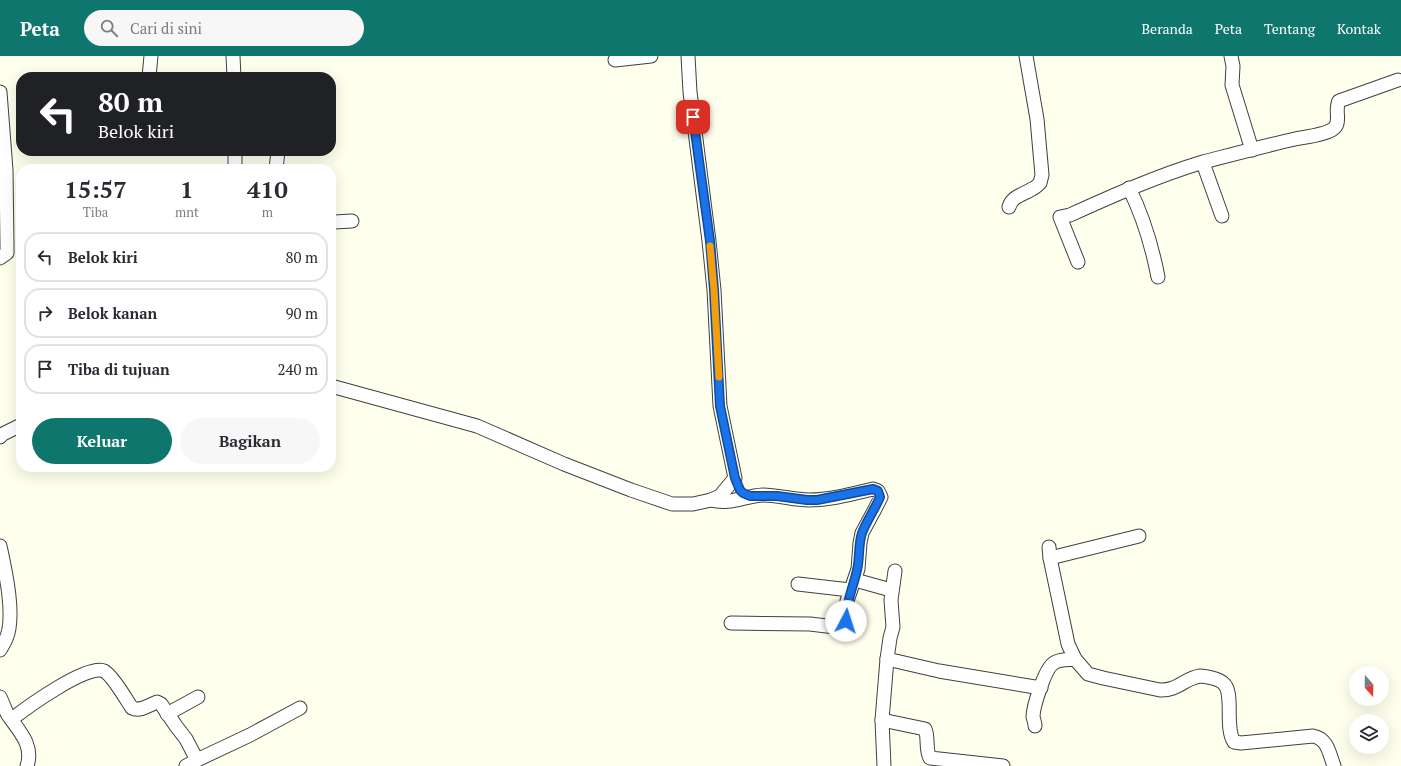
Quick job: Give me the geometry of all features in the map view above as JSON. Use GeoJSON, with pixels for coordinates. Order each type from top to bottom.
{"type":"FeatureCollection","features":[{"type":"Feature","properties":{"kind":"street"},"geometry":{"type":"LineString","coordinates":[[149,72],[151,56]]}},
{"type":"Feature","properties":{"kind":"street"},"geometry":{"type":"LineString","coordinates":[[234,56],[234,72]]}},
{"type":"Feature","properties":{"kind":"street"},"geometry":{"type":"LineString","coordinates":[[615,60],[651,56]]}},
{"type":"Feature","properties":{"kind":"street"},"geometry":{"type":"LineString","coordinates":[[688,56],[690,92],[710,241],[720,406],[735,478],[740,490],[750,496]]}},
{"type":"Feature","properties":{"kind":"street"},"geometry":{"type":"LineString","coordinates":[[1009,207],[1010,202],[1019,195],[1032,189],[1040,183],[1042,175],[1037,119],[1026,56]]}},
{"type":"Feature","properties":{"kind":"street"},"geometry":{"type":"LineString","coordinates":[[1232,56],[1232,85],[1252,150]]}},
{"type":"Feature","properties":{"kind":"street"},"geometry":{"type":"LineString","coordinates":[[1078,262],[1060,217],[1070,215],[1128,188],[1203,163],[1327,132],[1334,129],[1338,120],[1337,105],[1339,101],[1398,80]]}},
{"type":"Feature","properties":{"kind":"street"},"geometry":{"type":"LineString","coordinates":[[0,92],[6,170],[7,253],[0,258]]}},
{"type":"Feature","properties":{"kind":"street"},"geometry":{"type":"LineString","coordinates":[[1203,163],[1222,216]]}},
{"type":"Feature","properties":{"kind":"street"},"geometry":{"type":"LineString","coordinates":[[1128,188],[1136,202],[1148,236],[1158,276]]}},
{"type":"Feature","properties":{"kind":"street"},"geometry":{"type":"LineString","coordinates":[[336,222],[352,220]]}},
{"type":"Feature","properties":{"kind":"street"},"geometry":{"type":"LineString","coordinates":[[336,387],[477,426],[564,464],[672,504],[693,504],[711,500],[720,496],[735,478]]}},
{"type":"Feature","properties":{"kind":"street"},"geometry":{"type":"LineString","coordinates":[[0,437],[16,428]]}},
{"type":"Feature","properties":{"kind":"street"},"geometry":{"type":"LineString","coordinates":[[711,500],[721,503],[750,496],[777,496],[817,500],[873,489],[878,491],[880,497],[861,538],[856,584],[846,612],[846,621],[842,625],[835,627],[810,624],[730,623]]}},
{"type":"Feature","properties":{"kind":"street"},"geometry":{"type":"LineString","coordinates":[[1138,536],[1050,553],[1068,644],[1075,659],[1088,674],[1160,690],[1168,691],[1191,678],[1201,676],[1220,680],[1226,684],[1228,692],[1230,732],[1234,742],[1241,743],[1313,736],[1320,737],[1325,743],[1334,766]]}},
{"type":"Feature","properties":{"kind":"street"},"geometry":{"type":"LineString","coordinates":[[0,546],[8,596],[10,620],[7,638],[0,650]]}},
{"type":"Feature","properties":{"kind":"street"},"geometry":{"type":"LineString","coordinates":[[884,766],[882,720],[887,659],[893,627],[890,600],[895,571]]}},
{"type":"Feature","properties":{"kind":"street"},"geometry":{"type":"LineString","coordinates":[[798,584],[856,584],[891,590]]}},
{"type":"Feature","properties":{"kind":"street"},"geometry":{"type":"LineString","coordinates":[[887,659],[939,671],[1041,688]]}},
{"type":"Feature","properties":{"kind":"street"},"geometry":{"type":"LineString","coordinates":[[1035,726],[1033,718],[1034,709],[1046,672],[1050,665],[1055,661],[1075,659]]}},
{"type":"Feature","properties":{"kind":"street"},"geometry":{"type":"LineString","coordinates":[[10,716],[76,677],[98,669],[104,671],[132,708],[136,710],[157,702],[161,704],[186,739],[191,763],[250,735],[300,708]]}},
{"type":"Feature","properties":{"kind":"street"},"geometry":{"type":"LineString","coordinates":[[167,714],[198,696]]}},
{"type":"Feature","properties":{"kind":"street"},"geometry":{"type":"LineString","coordinates":[[0,697],[27,743],[30,753],[27,766]]}},
{"type":"Feature","properties":{"kind":"street"},"geometry":{"type":"LineString","coordinates":[[882,720],[925,729],[927,733],[928,754],[930,758],[1003,766]]}},
{"type":"Feature","properties":{"kind":"slow traffic"},"geometry":{"type":"LineString","coordinates":[[710,246],[719,377]]}},
{"type":"Feature","properties":{"kind":"route"},"geometry":{"type":"LineString","coordinates":[[693,117],[710,241],[720,406],[735,478],[740,490],[750,496],[763,495],[817,500],[873,489],[878,491],[880,497],[862,533],[858,569],[847,601],[846,621]]}}]}
